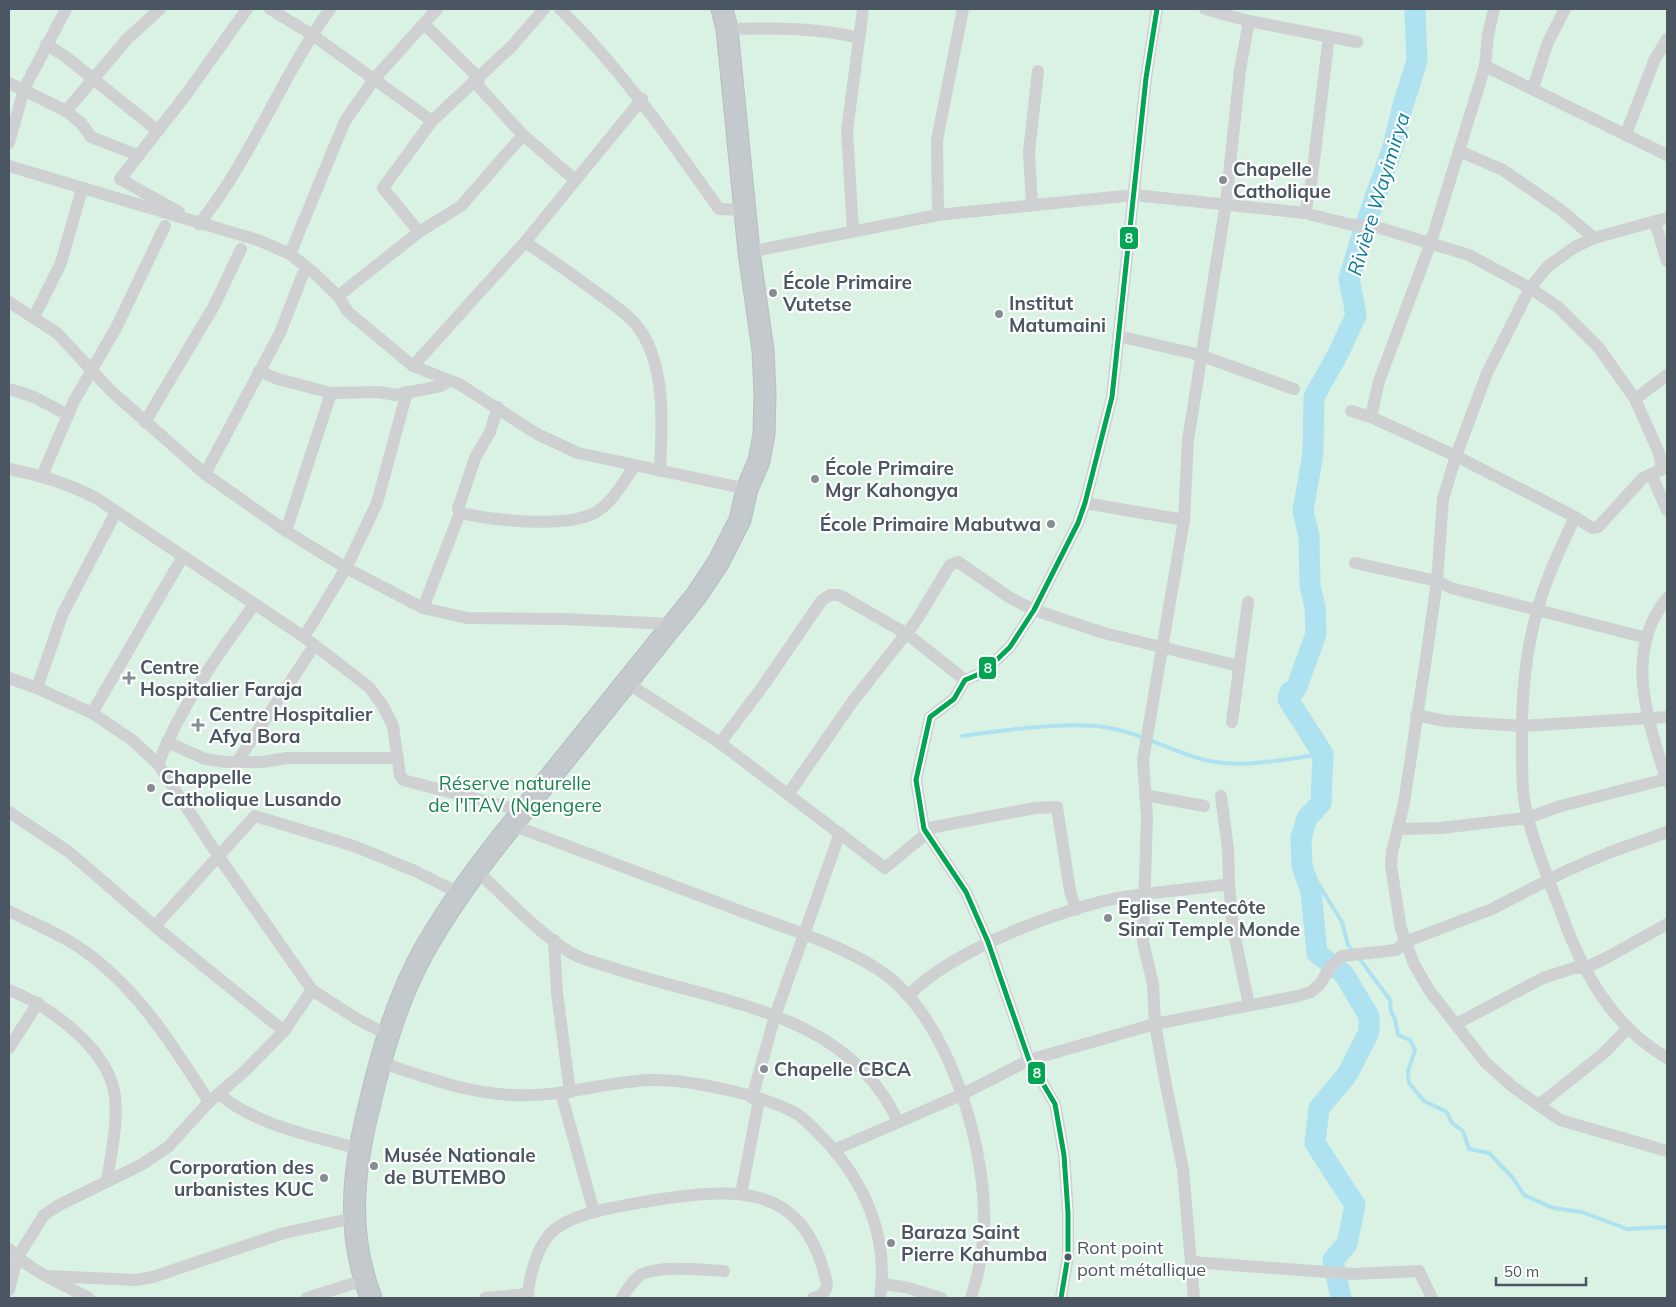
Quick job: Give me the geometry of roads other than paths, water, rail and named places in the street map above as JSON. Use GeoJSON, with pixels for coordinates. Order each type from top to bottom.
{"type":"FeatureCollection","features":[{"type":"Feature","properties":{"kind":"highway"},"geometry":{"type":"LineString","coordinates":[[367,1289],[355,1243],[355,1176],[379,1062],[406,990],[426,947],[476,870],[696,596],[730,544],[740,520],[747,489],[760,461],[764,434],[763,350],[749,252],[726,29],[722,9]]}},
{"type":"Feature","properties":{"kind":"street"},"geometry":{"type":"LineString","coordinates":[[9,143],[24,89],[66,9]]}},
{"type":"Feature","properties":{"kind":"street"},"geometry":{"type":"LineString","coordinates":[[66,111],[128,38],[160,9]]}},
{"type":"Feature","properties":{"kind":"street"},"geometry":{"type":"LineString","coordinates":[[199,224],[120,179],[158,131],[247,9]]}},
{"type":"Feature","properties":{"kind":"street"},"geometry":{"type":"LineString","coordinates":[[270,9],[311,34],[375,78],[432,122]]}},
{"type":"Feature","properties":{"kind":"street"},"geometry":{"type":"LineString","coordinates":[[199,224],[213,207],[274,106],[311,34],[330,9]]}},
{"type":"Feature","properties":{"kind":"street"},"geometry":{"type":"LineString","coordinates":[[290,254],[346,121],[375,78],[436,9]]}},
{"type":"Feature","properties":{"kind":"street"},"geometry":{"type":"LineString","coordinates":[[419,232],[383,188],[432,122],[512,46],[544,9]]}},
{"type":"Feature","properties":{"kind":"street"},"geometry":{"type":"LineString","coordinates":[[560,9],[591,39],[642,100],[719,209],[745,210]]}},
{"type":"Feature","properties":{"kind":"street"},"geometry":{"type":"LineString","coordinates":[[853,230],[846,131],[863,9]]}},
{"type":"Feature","properties":{"kind":"street"},"geometry":{"type":"LineString","coordinates":[[938,215],[937,140],[963,9]]}},
{"type":"Feature","properties":{"kind":"street"},"geometry":{"type":"LineString","coordinates":[[1062,1298],[1068,1256],[1068,1214],[1064,1155],[1055,1104],[1029,1060],[988,942],[966,892],[925,831],[916,780],[930,717],[954,699],[965,680],[984,672],[1010,648],[1034,610],[1078,523],[1085,503],[1112,397],[1146,78],[1157,9]]}},
{"type":"Feature","properties":{"kind":"street"},"geometry":{"type":"LineString","coordinates":[[1205,9],[1249,21],[1357,42]]}},
{"type":"Feature","properties":{"kind":"street"},"geometry":{"type":"LineString","coordinates":[[1371,417],[1379,381],[1431,242],[1485,66],[1488,35],[1494,9]]}},
{"type":"Feature","properties":{"kind":"street"},"geometry":{"type":"LineString","coordinates":[[1533,88],[1548,42],[1565,9]]}},
{"type":"Feature","properties":{"kind":"street"},"geometry":{"type":"LineString","coordinates":[[1194,1298],[1183,1169],[1155,1024],[1153,984],[1143,942],[1146,895],[1144,750],[1184,520],[1188,440],[1200,355],[1226,203],[1240,70],[1249,21]]}},
{"type":"Feature","properties":{"kind":"street"},"geometry":{"type":"LineString","coordinates":[[424,24],[478,77],[479,87],[523,135],[574,179]]}},
{"type":"Feature","properties":{"kind":"street"},"geometry":{"type":"LineString","coordinates":[[726,29],[796,28],[831,31],[859,38]]}},
{"type":"Feature","properties":{"kind":"street"},"geometry":{"type":"LineString","coordinates":[[1306,213],[1312,185],[1329,36]]}},
{"type":"Feature","properties":{"kind":"street"},"geometry":{"type":"LineString","coordinates":[[1626,134],[1654,61],[1667,39]]}},
{"type":"Feature","properties":{"kind":"street"},"geometry":{"type":"LineString","coordinates":[[46,44],[94,78],[158,131]]}},
{"type":"Feature","properties":{"kind":"street"},"geometry":{"type":"LineString","coordinates":[[1485,66],[1667,155]]}},
{"type":"Feature","properties":{"kind":"street"},"geometry":{"type":"LineString","coordinates":[[1032,206],[1029,152],[1038,71]]}},
{"type":"Feature","properties":{"kind":"street"},"geometry":{"type":"LineString","coordinates":[[9,83],[66,111],[81,123],[90,137],[137,156]]}},
{"type":"Feature","properties":{"kind":"street"},"geometry":{"type":"LineString","coordinates":[[413,366],[525,242],[574,179],[602,150],[642,100]]}},
{"type":"Feature","properties":{"kind":"street"},"geometry":{"type":"LineString","coordinates":[[338,296],[419,232],[461,206],[523,135]]}},
{"type":"Feature","properties":{"kind":"street"},"geometry":{"type":"LineString","coordinates":[[1459,151],[1503,170],[1561,210],[1594,238]]}},
{"type":"Feature","properties":{"kind":"street"},"geometry":{"type":"LineString","coordinates":[[9,166],[258,240],[290,254],[314,273],[338,296],[348,312],[413,366],[449,381],[498,408],[538,434],[578,453],[747,489]]}},
{"type":"Feature","properties":{"kind":"street"},"geometry":{"type":"LineString","coordinates":[[34,317],[61,263],[82,189]]}},
{"type":"Feature","properties":{"kind":"street"},"geometry":{"type":"LineString","coordinates":[[749,252],[853,230],[938,215],[1134,195],[1226,203],[1306,213],[1348,224],[1380,228],[1431,242],[1470,255],[1530,288],[1558,307],[1599,348],[1635,399],[1659,453],[1667,510]]}},
{"type":"Feature","properties":{"kind":"street"},"geometry":{"type":"LineString","coordinates":[[1667,261],[1661,220],[1624,228],[1594,238],[1575,247],[1548,266],[1530,288],[1487,372],[1456,456],[1444,499],[1437,581],[1399,828],[1392,852],[1391,866],[1395,900],[1405,942],[1429,990],[1485,1062],[1500,1076],[1560,1120],[1667,1152]]}},
{"type":"Feature","properties":{"kind":"street"},"geometry":{"type":"LineString","coordinates":[[42,476],[68,414],[90,370],[116,328],[165,226]]}},
{"type":"Feature","properties":{"kind":"street"},"geometry":{"type":"LineString","coordinates":[[525,242],[621,311],[642,333],[649,347],[660,388],[662,417],[660,470]]}},
{"type":"Feature","properties":{"kind":"street"},"geometry":{"type":"LineString","coordinates":[[145,422],[214,306],[242,249]]}},
{"type":"Feature","properties":{"kind":"street"},"geometry":{"type":"LineString","coordinates":[[205,474],[280,333],[303,274]]}},
{"type":"Feature","properties":{"kind":"street"},"geometry":{"type":"LineString","coordinates":[[9,302],[58,334],[90,370],[145,422],[205,474],[286,531],[346,568],[423,608],[467,618],[564,619],[672,624]]}},
{"type":"Feature","properties":{"kind":"street"},"geometry":{"type":"LineString","coordinates":[[1118,336],[1200,355],[1294,389]]}},
{"type":"Feature","properties":{"kind":"street"},"geometry":{"type":"LineString","coordinates":[[259,371],[278,379],[332,393],[380,392],[395,395],[441,386],[449,381]]}},
{"type":"Feature","properties":{"kind":"street"},"geometry":{"type":"LineString","coordinates":[[1635,399],[1667,375]]}},
{"type":"Feature","properties":{"kind":"street"},"geometry":{"type":"LineString","coordinates":[[9,389],[34,397],[68,414]]}},
{"type":"Feature","properties":{"kind":"street"},"geometry":{"type":"LineString","coordinates":[[304,637],[346,568],[378,503],[407,392]]}},
{"type":"Feature","properties":{"kind":"street"},"geometry":{"type":"LineString","coordinates":[[286,531],[332,393]]}},
{"type":"Feature","properties":{"kind":"street"},"geometry":{"type":"LineString","coordinates":[[423,608],[460,513],[458,509],[475,458],[490,432],[498,408]]}},
{"type":"Feature","properties":{"kind":"street"},"geometry":{"type":"LineString","coordinates":[[1351,411],[1371,417],[1456,456],[1575,517],[1592,528],[1598,527],[1625,495],[1643,478],[1660,470]]}},
{"type":"Feature","properties":{"kind":"street"},"geometry":{"type":"LineString","coordinates":[[460,513],[486,518],[564,522],[601,509],[621,487],[635,466]]}},
{"type":"Feature","properties":{"kind":"street"},"geometry":{"type":"LineString","coordinates":[[9,469],[68,484],[96,498],[182,558],[304,637],[369,687],[383,706],[393,726],[400,775],[403,780],[450,790],[802,934],[880,970],[908,996],[942,1045],[961,1095],[977,1148],[984,1213],[983,1248],[971,1298]]}},
{"type":"Feature","properties":{"kind":"street"},"geometry":{"type":"LineString","coordinates":[[1085,503],[1184,520]]}},
{"type":"Feature","properties":{"kind":"street"},"geometry":{"type":"LineString","coordinates":[[38,688],[64,612],[116,512]]}},
{"type":"Feature","properties":{"kind":"street"},"geometry":{"type":"LineString","coordinates":[[1575,517],[1553,564],[1537,611],[1529,648],[1522,726],[1522,781],[1527,818],[1569,934],[1596,990],[1628,1028],[1667,1058]]}},
{"type":"Feature","properties":{"kind":"street"},"geometry":{"type":"LineString","coordinates":[[92,713],[182,558]]}},
{"type":"Feature","properties":{"kind":"street"},"geometry":{"type":"LineString","coordinates":[[789,794],[853,700],[906,634],[950,565],[958,562],[1009,597],[1034,610],[1104,634],[1239,666]]}},
{"type":"Feature","properties":{"kind":"street"},"geometry":{"type":"LineString","coordinates":[[1355,563],[1437,581],[1451,588],[1646,638]]}},
{"type":"Feature","properties":{"kind":"street"},"geometry":{"type":"LineString","coordinates":[[720,743],[763,686],[822,600],[830,594],[839,595],[906,634],[965,680]]}},
{"type":"Feature","properties":{"kind":"street"},"geometry":{"type":"LineString","coordinates":[[1399,828],[1440,828],[1527,818],[1561,806],[1667,781],[1648,717],[1642,688],[1643,656],[1646,638],[1667,598]]}},
{"type":"Feature","properties":{"kind":"street"},"geometry":{"type":"LineString","coordinates":[[1232,722],[1248,602]]}},
{"type":"Feature","properties":{"kind":"street"},"geometry":{"type":"LineString","coordinates":[[158,764],[167,742],[199,684],[254,605]]}},
{"type":"Feature","properties":{"kind":"street"},"geometry":{"type":"LineString","coordinates":[[237,762],[314,646]]}},
{"type":"Feature","properties":{"kind":"street"},"geometry":{"type":"LineString","coordinates":[[9,678],[38,688],[92,713],[132,740],[158,764],[219,857],[312,990],[357,1019],[388,1035]]}},
{"type":"Feature","properties":{"kind":"street"},"geometry":{"type":"LineString","coordinates":[[627,683],[720,743],[885,868],[925,831],[1035,808],[1056,807],[1070,891],[1076,910]]}},
{"type":"Feature","properties":{"kind":"street"},"geometry":{"type":"LineString","coordinates":[[1416,715],[1445,721],[1522,726],[1557,726],[1667,716]]}},
{"type":"Feature","properties":{"kind":"street"},"geometry":{"type":"LineString","coordinates":[[167,742],[206,759],[237,762],[262,762],[287,758],[398,758]]}},
{"type":"Feature","properties":{"kind":"street"},"geometry":{"type":"LineString","coordinates":[[1145,796],[1204,806]]}},
{"type":"Feature","properties":{"kind":"street"},"geometry":{"type":"LineString","coordinates":[[1222,796],[1228,849],[1233,928],[1249,1005]]}},
{"type":"Feature","properties":{"kind":"street"},"geometry":{"type":"LineString","coordinates":[[9,812],[69,852],[155,926],[284,1031]]}},
{"type":"Feature","properties":{"kind":"street"},"geometry":{"type":"LineString","coordinates":[[155,926],[255,816],[354,846],[415,871],[461,894]]}},
{"type":"Feature","properties":{"kind":"street"},"geometry":{"type":"LineString","coordinates":[[834,1150],[961,1095],[1029,1060],[1155,1024],[1311,992],[1320,984],[1331,966],[1342,956],[1396,950],[1405,942],[1492,909],[1608,853],[1667,832]]}},
{"type":"Feature","properties":{"kind":"street"},"geometry":{"type":"LineString","coordinates":[[741,1194],[755,1099],[775,1016],[802,934],[840,833]]}},
{"type":"Feature","properties":{"kind":"street"},"geometry":{"type":"LineString","coordinates":[[476,870],[554,940],[577,955],[629,974],[775,1016],[803,1027],[853,1058],[872,1078],[889,1103],[898,1122]]}},
{"type":"Feature","properties":{"kind":"street"},"geometry":{"type":"LineString","coordinates":[[908,996],[918,986],[988,942],[1076,910],[1130,896],[1229,884]]}},
{"type":"Feature","properties":{"kind":"street"},"geometry":{"type":"LineString","coordinates":[[9,911],[74,944],[100,963],[154,1020],[184,1062],[209,1102]]}},
{"type":"Feature","properties":{"kind":"street"},"geometry":{"type":"LineString","coordinates":[[1456,1024],[1544,978],[1574,968],[1585,968],[1667,924]]}},
{"type":"Feature","properties":{"kind":"street"},"geometry":{"type":"LineString","coordinates":[[554,940],[556,993],[566,1092],[594,1212]]}},
{"type":"Feature","properties":{"kind":"street"},"geometry":{"type":"LineString","coordinates":[[9,990],[38,1003],[68,1025],[86,1042],[112,1084],[115,1098],[114,1123],[107,1181]]}},
{"type":"Feature","properties":{"kind":"street"},"geometry":{"type":"LineString","coordinates":[[9,1290],[13,1253],[44,1215],[59,1205],[141,1165],[168,1147],[209,1102],[284,1031],[312,990]]}},
{"type":"Feature","properties":{"kind":"street"},"geometry":{"type":"LineString","coordinates":[[9,1048],[38,1003]]}},
{"type":"Feature","properties":{"kind":"street"},"geometry":{"type":"LineString","coordinates":[[1539,1105],[1604,1053],[1628,1028]]}},
{"type":"Feature","properties":{"kind":"street"},"geometry":{"type":"LineString","coordinates":[[379,1062],[479,1092],[512,1096],[566,1092],[650,1080],[704,1086],[781,1106],[798,1115],[834,1150],[856,1180],[872,1211],[882,1261],[880,1298]]}},
{"type":"Feature","properties":{"kind":"street"},"geometry":{"type":"LineString","coordinates":[[219,1094],[235,1107],[287,1128],[360,1149]]}},
{"type":"Feature","properties":{"kind":"street"},"geometry":{"type":"LineString","coordinates":[[485,1298],[527,1296],[529,1281],[537,1257],[548,1235],[558,1226],[594,1212],[686,1196],[741,1194],[772,1201],[788,1211],[806,1228],[816,1247],[827,1284],[826,1290],[821,1296],[813,1298]]}},
{"type":"Feature","properties":{"kind":"street"},"geometry":{"type":"LineString","coordinates":[[47,1276],[136,1280],[153,1277],[284,1233],[354,1218]]}},
{"type":"Feature","properties":{"kind":"street"},"geometry":{"type":"LineString","coordinates":[[13,1253],[47,1276],[89,1298]]}},
{"type":"Feature","properties":{"kind":"street"},"geometry":{"type":"LineString","coordinates":[[1192,1262],[1305,1272],[1354,1274],[1420,1271],[1432,1298]]}},
{"type":"Feature","properties":{"kind":"street"},"geometry":{"type":"LineString","coordinates":[[622,1298],[635,1279],[641,1275],[664,1270],[724,1271]]}},
{"type":"Feature","properties":{"kind":"street"},"geometry":{"type":"LineString","coordinates":[[882,1284],[905,1287],[941,1298]]}},
{"type":"Feature","properties":{"kind":"street"},"geometry":{"type":"LineString","coordinates":[[307,1298],[367,1289]]}},
{"type":"Feature","properties":{"kind":"waterway","name":"Rivière Wayimirya"},"geometry":{"type":"LineString","coordinates":[[1341,1298],[1333,1260],[1347,1244],[1355,1205],[1315,1143],[1319,1108],[1347,1075],[1369,1032],[1369,1016],[1344,974],[1317,953],[1311,892],[1302,866],[1301,838],[1307,818],[1321,803],[1323,754],[1288,699],[1290,692],[1296,689],[1316,634],[1315,607],[1310,586],[1309,536],[1303,511],[1313,453],[1314,397],[1339,352],[1356,315],[1349,278],[1393,147],[1403,105],[1417,61],[1415,9]]}},
{"type":"Feature","properties":{"kind":"waterway"},"geometry":{"type":"LineString","coordinates":[[962,736],[1012,729],[1079,725],[1123,731],[1201,759],[1231,764],[1246,764],[1323,754]]}},
{"type":"Feature","properties":{"kind":"waterway"},"geometry":{"type":"LineString","coordinates":[[1302,855],[1309,862],[1314,877],[1342,922],[1348,945],[1354,952]]}},
{"type":"Feature","properties":{"kind":"waterway"},"geometry":{"type":"LineString","coordinates":[[1359,958],[1390,1000],[1391,1012],[1395,1019],[1398,1035],[1410,1040],[1415,1050],[1408,1071],[1409,1083],[1424,1101],[1447,1112],[1452,1123],[1463,1131],[1469,1149],[1489,1153],[1513,1178],[1524,1195],[1553,1208],[1582,1212],[1627,1229],[1667,1227]]}},
{"type":"Feature","properties":{"kind":"place","name":"Chapelle Catholique"},"geometry":{"type":"Point","coordinates":[1223,180]}},
{"type":"Feature","properties":{"kind":"place","name":"École Primaire Vutetse"},"geometry":{"type":"Point","coordinates":[773,293]}},
{"type":"Feature","properties":{"kind":"place","name":"Institut Matumaini"},"geometry":{"type":"Point","coordinates":[999,314]}},
{"type":"Feature","properties":{"kind":"place","name":"École Primaire Mgr Kahongya"},"geometry":{"type":"Point","coordinates":[815,479]}},
{"type":"Feature","properties":{"kind":"place","name":"École Primaire Mabutwa"},"geometry":{"type":"Point","coordinates":[1051,524]}},
{"type":"Feature","properties":{"kind":"place","name":"Centre Hospitalier Faraja"},"geometry":{"type":"Point","coordinates":[129,678]}},
{"type":"Feature","properties":{"kind":"place","name":"Centre Hospitalier Afya Bora"},"geometry":{"type":"Point","coordinates":[198,725]}},
{"type":"Feature","properties":{"kind":"place","name":"Chappelle Catholique Lusando"},"geometry":{"type":"Point","coordinates":[151,788]}},
{"type":"Feature","properties":{"kind":"place","name":"Eglise Pentecôte Sinaï Temple Monde"},"geometry":{"type":"Point","coordinates":[1108,918]}},
{"type":"Feature","properties":{"kind":"place","name":"Chapelle CBCA"},"geometry":{"type":"Point","coordinates":[764,1069]}},
{"type":"Feature","properties":{"kind":"place","name":"Musée Nationale de BUTEMBO"},"geometry":{"type":"Point","coordinates":[374,1166]}},
{"type":"Feature","properties":{"kind":"place","name":"Corporation des urbanistes KUC"},"geometry":{"type":"Point","coordinates":[324,1178]}},
{"type":"Feature","properties":{"kind":"place","name":"Baraza Saint Pierre Kahumba"},"geometry":{"type":"Point","coordinates":[891,1243]}},
{"type":"Feature","properties":{"kind":"place","name":"Ront point pont métallique"},"geometry":{"type":"Point","coordinates":[1068,1257]}},
{"type":"Feature","properties":{"kind":"park label","name":"Réserve naturelle de l'ITAV (Ngengere"},"geometry":{"type":"Point","coordinates":[515,794]}}]}
